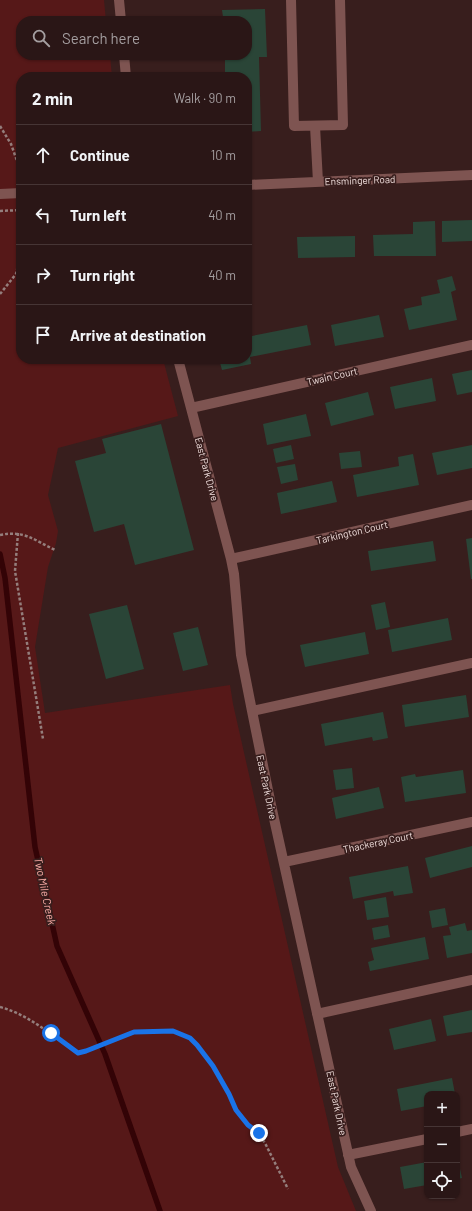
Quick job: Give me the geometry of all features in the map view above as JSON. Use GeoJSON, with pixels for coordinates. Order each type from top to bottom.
{"type":"FeatureCollection","features":[{"type":"Feature","properties":{"kind":"street"},"geometry":{"type":"LineString","coordinates":[[119,0],[121,16]]}},
{"type":"Feature","properties":{"kind":"street"},"geometry":{"type":"LineString","coordinates":[[291,0],[294,126],[343,125],[340,0]]}},
{"type":"Feature","properties":{"kind":"street"},"geometry":{"type":"LineString","coordinates":[[124,60],[126,72]]}},
{"type":"Feature","properties":{"kind":"street"},"geometry":{"type":"LineString","coordinates":[[315,126],[318,182]]}},
{"type":"Feature","properties":{"kind":"street","name":"Ensminger Road"},"geometry":{"type":"LineString","coordinates":[[252,184],[472,175]]}},
{"type":"Feature","properties":{"kind":"street"},"geometry":{"type":"LineString","coordinates":[[0,194],[16,193]]}},
{"type":"Feature","properties":{"kind":"street","name":"Twain Court"},"geometry":{"type":"LineString","coordinates":[[191,408],[472,345]]}},
{"type":"Feature","properties":{"kind":"street","name":"East Park Drive"},"geometry":{"type":"LineString","coordinates":[[179,364],[231,559],[234,574],[241,655],[284,862],[348,1155],[351,1167],[371,1211]]}},
{"type":"Feature","properties":{"kind":"street","name":"Tarkington Court"},"geometry":{"type":"LineString","coordinates":[[231,559],[472,505]]}},
{"type":"Feature","properties":{"kind":"street"},"geometry":{"type":"LineString","coordinates":[[252,711],[472,663]]}},
{"type":"Feature","properties":{"kind":"street","name":"Thackeray Court"},"geometry":{"type":"LineString","coordinates":[[284,862],[472,822]]}},
{"type":"Feature","properties":{"kind":"street"},"geometry":{"type":"LineString","coordinates":[[317,1014],[472,980]]}},
{"type":"Feature","properties":{"kind":"street"},"geometry":{"type":"LineString","coordinates":[[460,1131],[472,1129]]}},
{"type":"Feature","properties":{"kind":"street"},"geometry":{"type":"LineString","coordinates":[[348,1155],[424,1140]]}},
{"type":"Feature","properties":{"kind":"path"},"geometry":{"type":"LineString","coordinates":[[0,126],[11,144],[16,158]]}},
{"type":"Feature","properties":{"kind":"path"},"geometry":{"type":"LineString","coordinates":[[0,211],[16,210]]}},
{"type":"Feature","properties":{"kind":"path"},"geometry":{"type":"LineString","coordinates":[[0,294],[16,274]]}},
{"type":"Feature","properties":{"kind":"path"},"geometry":{"type":"LineString","coordinates":[[0,536],[9,534],[24,535],[54,550]]}},
{"type":"Feature","properties":{"kind":"path"},"geometry":{"type":"LineString","coordinates":[[18,534],[15,571],[43,739]]}},
{"type":"Feature","properties":{"kind":"path"},"geometry":{"type":"LineString","coordinates":[[0,1007],[20,1014],[32,1021],[78,1053],[134,1032],[173,1031],[190,1038],[213,1066],[229,1094],[236,1110],[248,1125],[259,1133],[288,1188]]}},
{"type":"Feature","properties":{"kind":"shaded area"},"geometry":{"type":"Polygon","coordinates":[[[0,0],[104,0],[106,16],[16,16],[16,60],[110,60],[112,72],[16,72],[16,364],[164,364],[178,416],[58,448],[48,495],[58,531],[56,543],[48,567],[35,647],[45,713],[230,685],[233,704],[338,1167],[356,1211],[0,1211],[0,0]]]}},
{"type":"Feature","properties":{"kind":"building"},"geometry":{"type":"Polygon","coordinates":[[[265,9],[267,57],[259,57],[261,131],[252,132],[252,72],[225,72],[225,60],[252,60],[252,16],[223,16],[222,10],[265,9]]]}},
{"type":"Feature","properties":{"kind":"building"},"geometry":{"type":"Polygon","coordinates":[[[472,220],[472,241],[442,242],[442,221],[472,220]]]}},
{"type":"Feature","properties":{"kind":"building"},"geometry":{"type":"Polygon","coordinates":[[[435,221],[436,256],[374,256],[373,235],[413,234],[413,222],[435,221]]]}},
{"type":"Feature","properties":{"kind":"building"},"geometry":{"type":"Polygon","coordinates":[[[355,236],[355,257],[298,258],[297,237],[355,236]]]}},
{"type":"Feature","properties":{"kind":"building"},"geometry":{"type":"Polygon","coordinates":[[[452,276],[456,290],[451,292],[457,320],[409,330],[404,309],[422,305],[421,297],[440,293],[437,280],[452,276]]]}},
{"type":"Feature","properties":{"kind":"building"},"geometry":{"type":"Polygon","coordinates":[[[379,315],[384,337],[335,346],[331,325],[379,315]]]}},
{"type":"Feature","properties":{"kind":"building"},"geometry":{"type":"Polygon","coordinates":[[[307,325],[311,345],[252,357],[252,336],[307,325]]]}},
{"type":"Feature","properties":{"kind":"building"},"geometry":{"type":"Polygon","coordinates":[[[220,364],[251,364],[222,370],[220,364]]]}},
{"type":"Feature","properties":{"kind":"building"},"geometry":{"type":"Polygon","coordinates":[[[472,370],[472,392],[457,395],[452,374],[472,370]]]}},
{"type":"Feature","properties":{"kind":"building"},"geometry":{"type":"Polygon","coordinates":[[[432,378],[436,401],[395,409],[390,387],[432,378]]]}},
{"type":"Feature","properties":{"kind":"building"},"geometry":{"type":"Polygon","coordinates":[[[368,392],[374,415],[331,426],[325,403],[368,392]]]}},
{"type":"Feature","properties":{"kind":"building"},"geometry":{"type":"Polygon","coordinates":[[[306,414],[311,436],[267,445],[263,424],[306,414]]]}},
{"type":"Feature","properties":{"kind":"building"},"geometry":{"type":"Polygon","coordinates":[[[161,424],[194,550],[135,565],[124,524],[94,532],[75,461],[106,453],[102,439],[161,424]]]}},
{"type":"Feature","properties":{"kind":"building"},"geometry":{"type":"Polygon","coordinates":[[[291,445],[294,459],[276,463],[273,449],[291,445]]]}},
{"type":"Feature","properties":{"kind":"building"},"geometry":{"type":"Polygon","coordinates":[[[472,445],[472,468],[437,475],[432,453],[472,445]]]}},
{"type":"Feature","properties":{"kind":"building"},"geometry":{"type":"Polygon","coordinates":[[[360,451],[362,467],[341,469],[339,453],[360,451]]]}},
{"type":"Feature","properties":{"kind":"building"},"geometry":{"type":"Polygon","coordinates":[[[413,454],[419,485],[357,497],[353,475],[399,466],[398,457],[413,454]]]}},
{"type":"Feature","properties":{"kind":"building"},"geometry":{"type":"Polygon","coordinates":[[[295,464],[298,480],[281,484],[277,467],[295,464]]]}},
{"type":"Feature","properties":{"kind":"building"},"geometry":{"type":"Polygon","coordinates":[[[332,481],[337,502],[281,514],[277,493],[332,481]]]}},
{"type":"Feature","properties":{"kind":"building"},"geometry":{"type":"Polygon","coordinates":[[[472,538],[472,579],[471,579],[466,539],[472,538]]]}},
{"type":"Feature","properties":{"kind":"building"},"geometry":{"type":"Polygon","coordinates":[[[433,541],[436,561],[371,571],[368,551],[433,541]]]}},
{"type":"Feature","properties":{"kind":"building"},"geometry":{"type":"Polygon","coordinates":[[[385,602],[390,627],[376,630],[371,605],[385,602]]]}},
{"type":"Feature","properties":{"kind":"building"},"geometry":{"type":"Polygon","coordinates":[[[127,605],[144,669],[106,679],[89,614],[127,605]]]}},
{"type":"Feature","properties":{"kind":"building"},"geometry":{"type":"Polygon","coordinates":[[[448,618],[452,640],[392,652],[388,630],[448,618]]]}},
{"type":"Feature","properties":{"kind":"building"},"geometry":{"type":"Polygon","coordinates":[[[198,627],[208,665],[183,671],[173,633],[198,627]]]}},
{"type":"Feature","properties":{"kind":"building"},"geometry":{"type":"Polygon","coordinates":[[[365,632],[369,654],[305,667],[300,645],[365,632]]]}},
{"type":"Feature","properties":{"kind":"building"},"geometry":{"type":"Polygon","coordinates":[[[466,695],[469,717],[405,727],[402,705],[466,695]]]}},
{"type":"Feature","properties":{"kind":"building"},"geometry":{"type":"Polygon","coordinates":[[[383,712],[388,738],[373,741],[372,737],[325,746],[321,724],[383,712]]]}},
{"type":"Feature","properties":{"kind":"building"},"geometry":{"type":"Polygon","coordinates":[[[352,768],[354,788],[336,790],[333,770],[352,768]]]}},
{"type":"Feature","properties":{"kind":"building"},"geometry":{"type":"Polygon","coordinates":[[[463,770],[466,793],[405,802],[401,777],[415,774],[416,777],[463,770]]]}},
{"type":"Feature","properties":{"kind":"building"},"geometry":{"type":"Polygon","coordinates":[[[379,787],[384,808],[336,819],[332,798],[379,787]]]}},
{"type":"Feature","properties":{"kind":"building"},"geometry":{"type":"Polygon","coordinates":[[[472,846],[472,867],[430,878],[425,858],[472,846]]]}},
{"type":"Feature","properties":{"kind":"building"},"geometry":{"type":"Polygon","coordinates":[[[408,866],[413,893],[394,896],[393,891],[353,899],[349,877],[408,866]]]}},
{"type":"Feature","properties":{"kind":"building"},"geometry":{"type":"Polygon","coordinates":[[[386,897],[389,917],[367,920],[364,901],[386,897]]]}},
{"type":"Feature","properties":{"kind":"building"},"geometry":{"type":"Polygon","coordinates":[[[445,908],[448,925],[432,928],[429,911],[445,908]]]}},
{"type":"Feature","properties":{"kind":"building"},"geometry":{"type":"Polygon","coordinates":[[[465,923],[467,931],[472,930],[472,953],[447,958],[443,936],[451,935],[449,927],[465,923]]]}},
{"type":"Feature","properties":{"kind":"building"},"geometry":{"type":"Polygon","coordinates":[[[388,925],[390,937],[374,940],[372,928],[388,925]]]}},
{"type":"Feature","properties":{"kind":"building"},"geometry":{"type":"Polygon","coordinates":[[[425,937],[429,959],[370,971],[368,962],[374,960],[371,948],[425,937]]]}},
{"type":"Feature","properties":{"kind":"building"},"geometry":{"type":"Polygon","coordinates":[[[472,1010],[472,1032],[447,1036],[443,1016],[472,1010]]]}},
{"type":"Feature","properties":{"kind":"building"},"geometry":{"type":"Polygon","coordinates":[[[431,1019],[436,1041],[394,1050],[389,1029],[431,1019]]]}},
{"type":"Feature","properties":{"kind":"building"},"geometry":{"type":"Polygon","coordinates":[[[452,1078],[454,1091],[424,1091],[424,1107],[401,1111],[397,1089],[452,1078]]]}},
{"type":"Feature","properties":{"kind":"building"},"geometry":{"type":"Polygon","coordinates":[[[424,1163],[424,1186],[404,1189],[400,1167],[424,1163]]]}},
{"type":"Feature","properties":{"kind":"waterway","name":"Two Mile Creek"},"geometry":{"type":"LineString","coordinates":[[0,554],[5,578],[35,847],[57,946],[105,1054],[160,1211]]}},
{"type":"Feature","properties":{"kind":"route"},"geometry":{"type":"LineString","coordinates":[[51,1033],[78,1053],[134,1032],[173,1031],[190,1038],[213,1066],[229,1094],[236,1110],[248,1125],[259,1133]]}}]}
